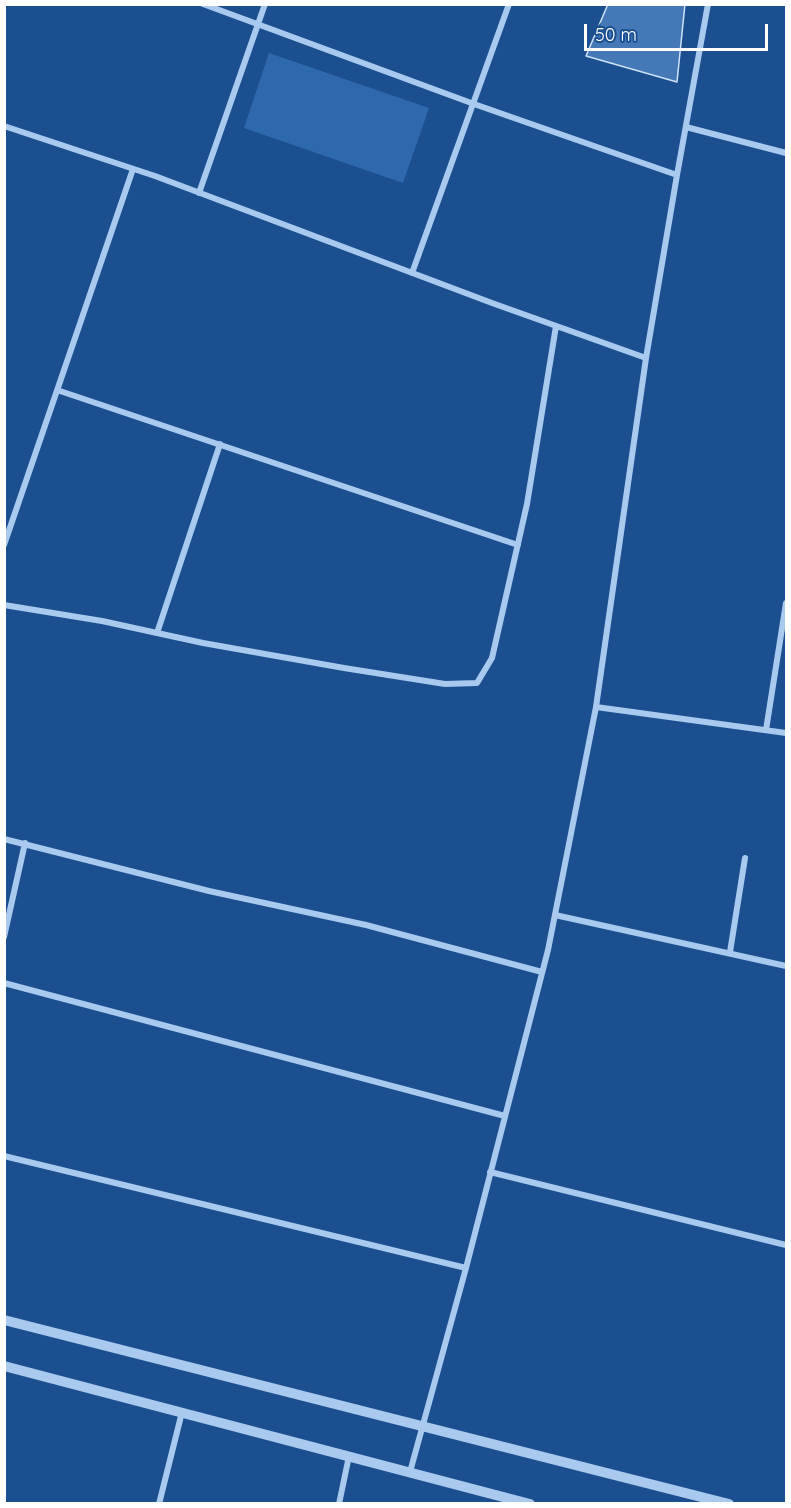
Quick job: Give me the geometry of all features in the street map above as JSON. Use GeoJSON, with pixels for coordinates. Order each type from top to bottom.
{"type":"FeatureCollection","features":[{"type":"Feature","properties":{"kind":"street"},"geometry":{"type":"LineString","coordinates":[[203,4],[474,104],[677,175]]}},
{"type":"Feature","properties":{"kind":"street"},"geometry":{"type":"LineString","coordinates":[[199,193],[265,4]]}},
{"type":"Feature","properties":{"kind":"street"},"geometry":{"type":"LineString","coordinates":[[412,273],[509,4]]}},
{"type":"Feature","properties":{"kind":"street"},"geometry":{"type":"LineString","coordinates":[[410,1472],[466,1268],[555,915],[596,707],[646,358],[708,4]]}},
{"type":"Feature","properties":{"kind":"street"},"geometry":{"type":"LineString","coordinates":[[4,126],[133,169],[646,358]]}},
{"type":"Feature","properties":{"kind":"street"},"geometry":{"type":"LineString","coordinates":[[686,127],[786,153]]}},
{"type":"Feature","properties":{"kind":"street"},"geometry":{"type":"LineString","coordinates":[[4,545],[133,169]]}},
{"type":"Feature","properties":{"kind":"street"},"geometry":{"type":"LineString","coordinates":[[4,605],[102,621],[344,668],[445,684],[477,682],[492,658],[518,545],[527,504],[556,326]]}},
{"type":"Feature","properties":{"kind":"street"},"geometry":{"type":"LineString","coordinates":[[57,390],[518,545]]}},
{"type":"Feature","properties":{"kind":"street"},"geometry":{"type":"LineString","coordinates":[[157,633],[220,444]]}},
{"type":"Feature","properties":{"kind":"street"},"geometry":{"type":"LineString","coordinates":[[766,730],[786,603]]}},
{"type":"Feature","properties":{"kind":"street"},"geometry":{"type":"LineString","coordinates":[[596,707],[786,733]]}},
{"type":"Feature","properties":{"kind":"street"},"geometry":{"type":"LineString","coordinates":[[4,839],[209,891],[366,925],[542,972]]}},
{"type":"Feature","properties":{"kind":"street"},"geometry":{"type":"LineString","coordinates":[[4,937],[25,843]]}},
{"type":"Feature","properties":{"kind":"street"},"geometry":{"type":"LineString","coordinates":[[730,952],[746,858]]}},
{"type":"Feature","properties":{"kind":"street"},"geometry":{"type":"LineString","coordinates":[[555,915],[786,966]]}},
{"type":"Feature","properties":{"kind":"street"},"geometry":{"type":"LineString","coordinates":[[4,983],[505,1116]]}},
{"type":"Feature","properties":{"kind":"street"},"geometry":{"type":"LineString","coordinates":[[4,1156],[466,1268]]}},
{"type":"Feature","properties":{"kind":"street"},"geometry":{"type":"LineString","coordinates":[[490,1172],[786,1245]]}},
{"type":"Feature","properties":{"kind":"street"},"geometry":{"type":"LineString","coordinates":[[4,1320],[729,1503]]}},
{"type":"Feature","properties":{"kind":"street"},"geometry":{"type":"LineString","coordinates":[[4,1366],[530,1503]]}},
{"type":"Feature","properties":{"kind":"street"},"geometry":{"type":"LineString","coordinates":[[159,1503],[182,1412]]}},
{"type":"Feature","properties":{"kind":"street"},"geometry":{"type":"LineString","coordinates":[[339,1503],[349,1456]]}},
{"type":"Feature","properties":{"kind":"shaded area"},"geometry":{"type":"Polygon","coordinates":[[[269,53],[429,108],[403,183],[244,128],[269,53]]]}},
{"type":"Feature","properties":{"kind":"building"},"geometry":{"type":"Polygon","coordinates":[[[608,4],[685,4],[677,82],[586,56],[608,4]]]}}]}
